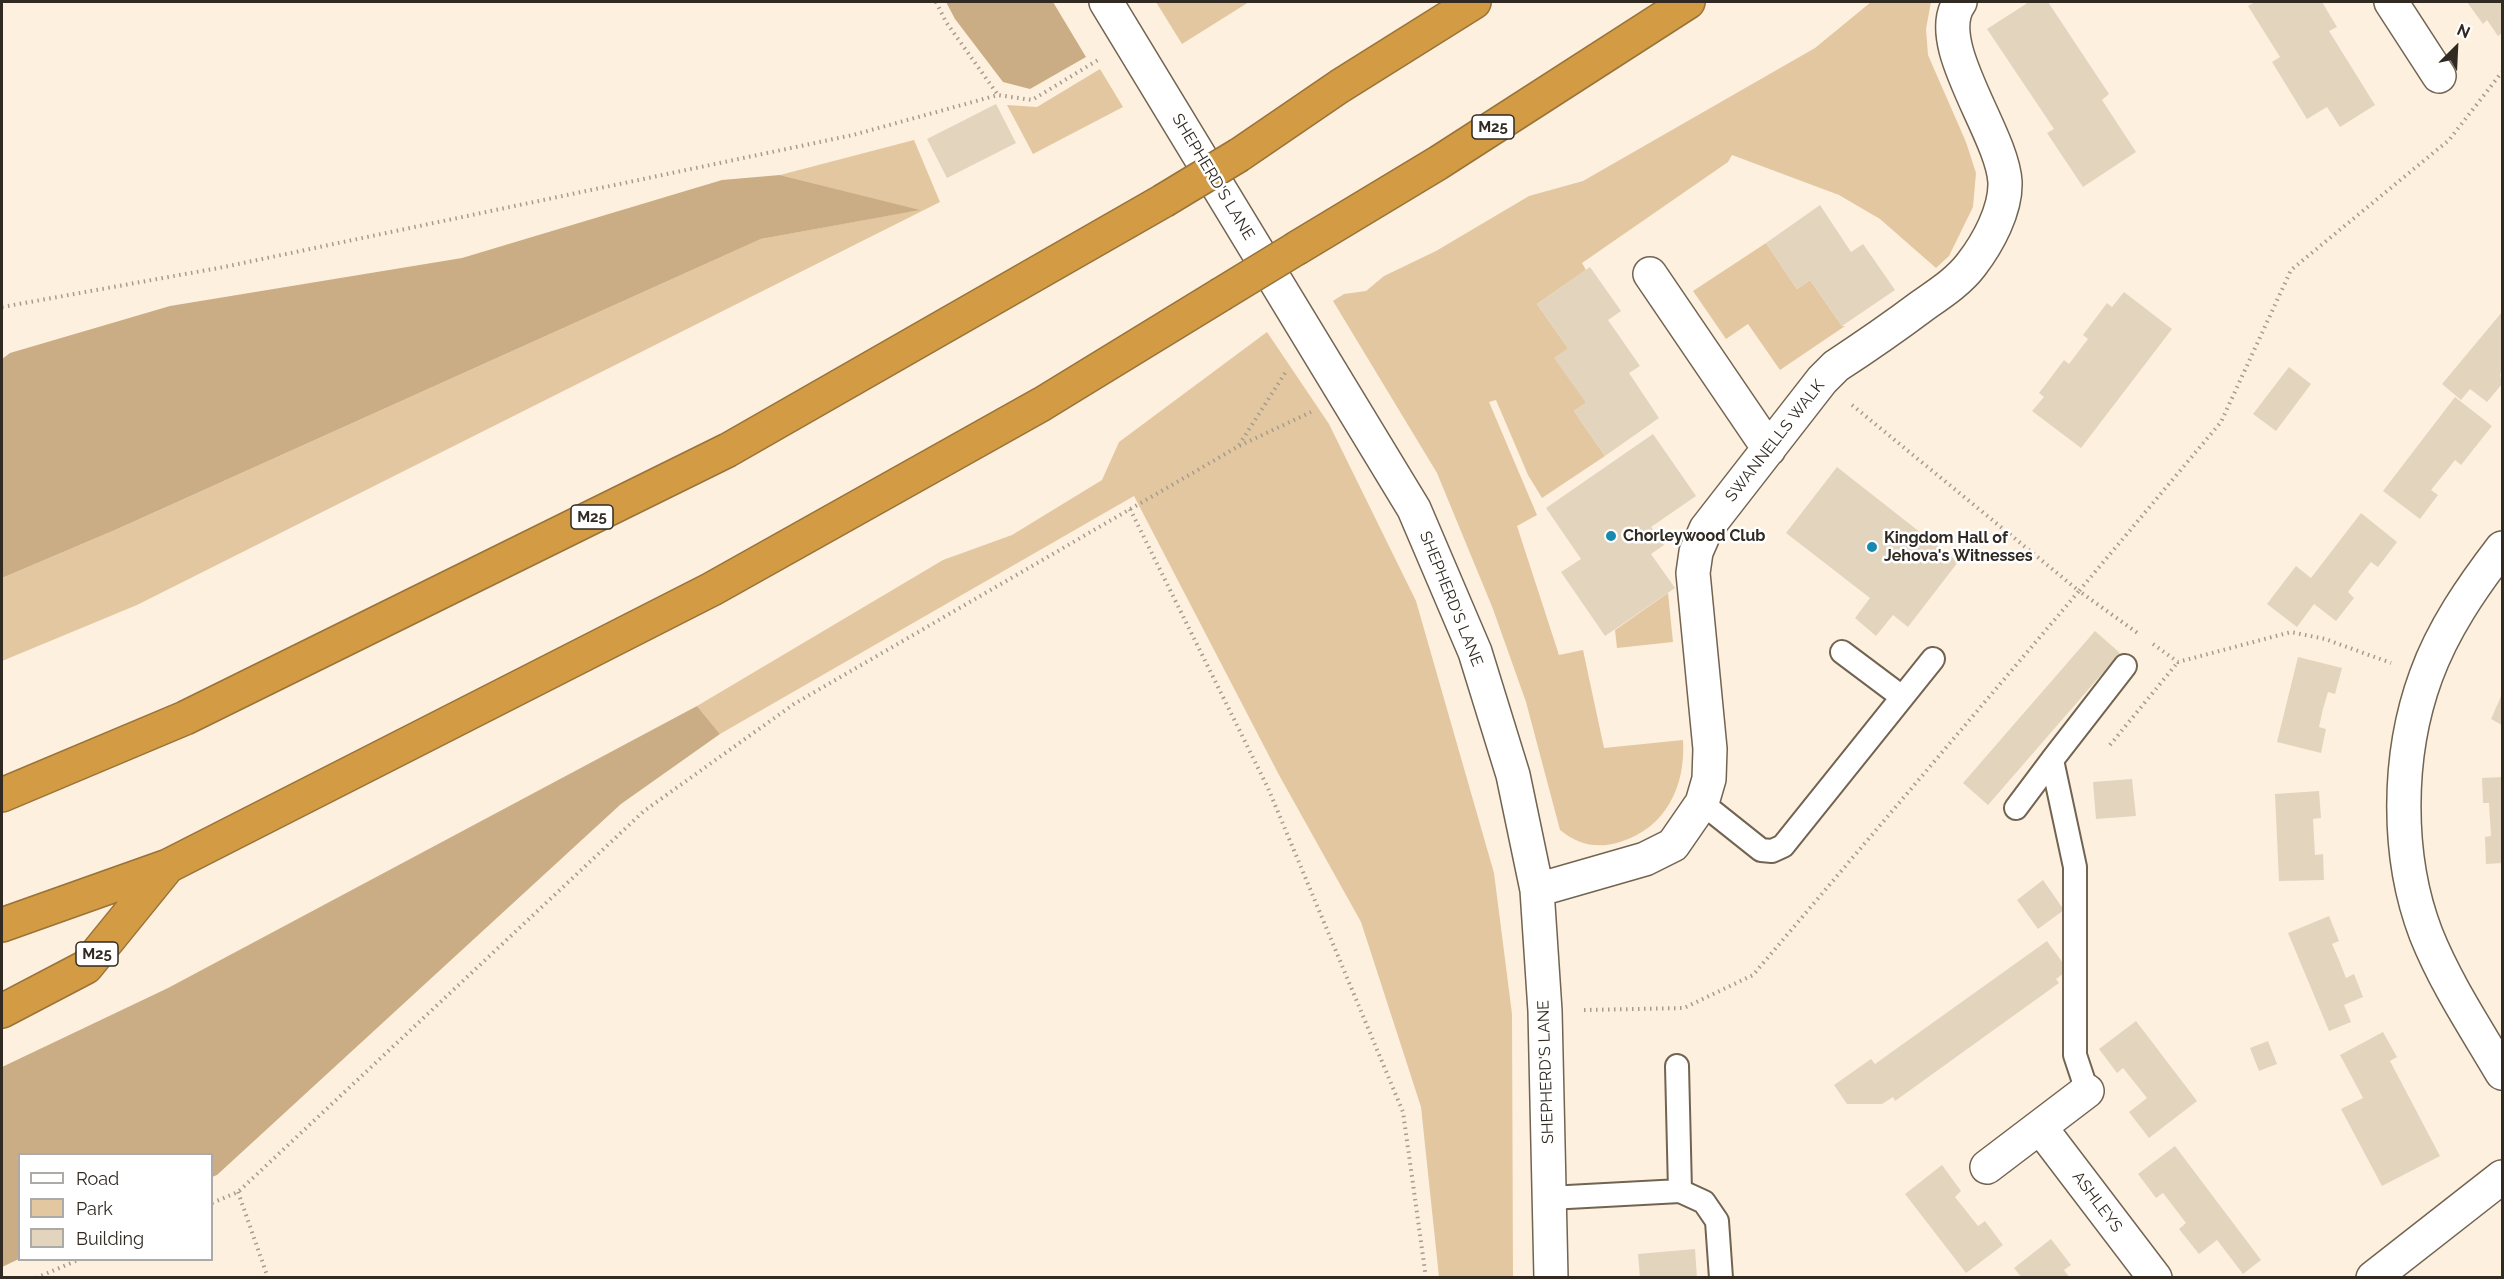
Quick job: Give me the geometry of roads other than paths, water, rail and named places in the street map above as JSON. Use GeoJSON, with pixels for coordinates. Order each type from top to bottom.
{"type":"FeatureCollection","features":[{"type":"Feature","properties":{"kind":"highway","name":"M25"},"geometry":{"type":"LineString","coordinates":[[2,795],[185,718],[728,450],[1163,201],[1239,155],[1340,86],[1474,2]]}},
{"type":"Feature","properties":{"kind":"highway","name":"M25"},"geometry":{"type":"LineString","coordinates":[[2,925],[168,866],[712,589],[1042,404],[1438,163],[1688,2]]}},
{"type":"Feature","properties":{"kind":"highway","name":"M25"},"geometry":{"type":"LineString","coordinates":[[2,1011],[86,967],[168,866]]}},
{"type":"Feature","properties":{"kind":"street","name":"SHEPHERD'S LANE"},"geometry":{"type":"LineString","coordinates":[[1106,2],[1414,509],[1475,652],[1513,775],[1536,890],[1545,1011],[1551,1278]]}},
{"type":"Feature","properties":{"kind":"street","name":"SWANNELLS WALK"},"geometry":{"type":"LineString","coordinates":[[1536,890],[1634,863],[1673,845],[1702,803],[1709,780],[1710,749],[1693,573],[1696,552],[1706,529],[1822,380],[1836,366],[1949,287],[1969,267],[1985,244],[2001,208],[2005,184],[2002,159],[1958,60],[1953,42],[1953,24],[1960,2]]}},
{"type":"Feature","properties":{"kind":"street"},"geometry":{"type":"LineString","coordinates":[[2391,2],[2439,76]]}},
{"type":"Feature","properties":{"kind":"street"},"geometry":{"type":"LineString","coordinates":[[1650,274],[1769,448]]}},
{"type":"Feature","properties":{"kind":"street"},"geometry":{"type":"LineString","coordinates":[[2502,548],[2475,582],[2450,624],[2426,676],[2413,727],[2406,778],[2403,833],[2411,887],[2426,933],[2447,982],[2502,1073]]}},
{"type":"Feature","properties":{"kind":"street"},"geometry":{"type":"LineString","coordinates":[[1987,1167],[2086,1091]]}},
{"type":"Feature","properties":{"kind":"street","name":"ASHLEYS"},"geometry":{"type":"LineString","coordinates":[[2040,1127],[2155,1278]]}},
{"type":"Feature","properties":{"kind":"street"},"geometry":{"type":"LineString","coordinates":[[2373,1278],[2502,1178]]}},
{"type":"Feature","properties":{"kind":"lane"},"geometry":{"type":"LineString","coordinates":[[1842,652],[1902,697]]}},
{"type":"Feature","properties":{"kind":"lane"},"geometry":{"type":"LineString","coordinates":[[1702,803],[1761,850],[1772,851],[1783,846],[1933,659]]}},
{"type":"Feature","properties":{"kind":"lane"},"geometry":{"type":"LineString","coordinates":[[2016,808],[2125,666]]}},
{"type":"Feature","properties":{"kind":"lane"},"geometry":{"type":"LineString","coordinates":[[2052,760],[2075,867],[2075,1055],[2086,1091]]}},
{"type":"Feature","properties":{"kind":"lane"},"geometry":{"type":"LineString","coordinates":[[1677,1066],[1680,1191]]}},
{"type":"Feature","properties":{"kind":"lane"},"geometry":{"type":"LineString","coordinates":[[1549,1198],[1680,1191],[1704,1202],[1717,1221],[1721,1278]]}},
{"type":"Feature","properties":{"kind":"place","name":"Chorleywood Club"},"geometry":{"type":"Point","coordinates":[1611,536]}},
{"type":"Feature","properties":{"kind":"place","name":"Kingdom Hall of Jehova's Witnesses"},"geometry":{"type":"Point","coordinates":[1872,547]}}]}
